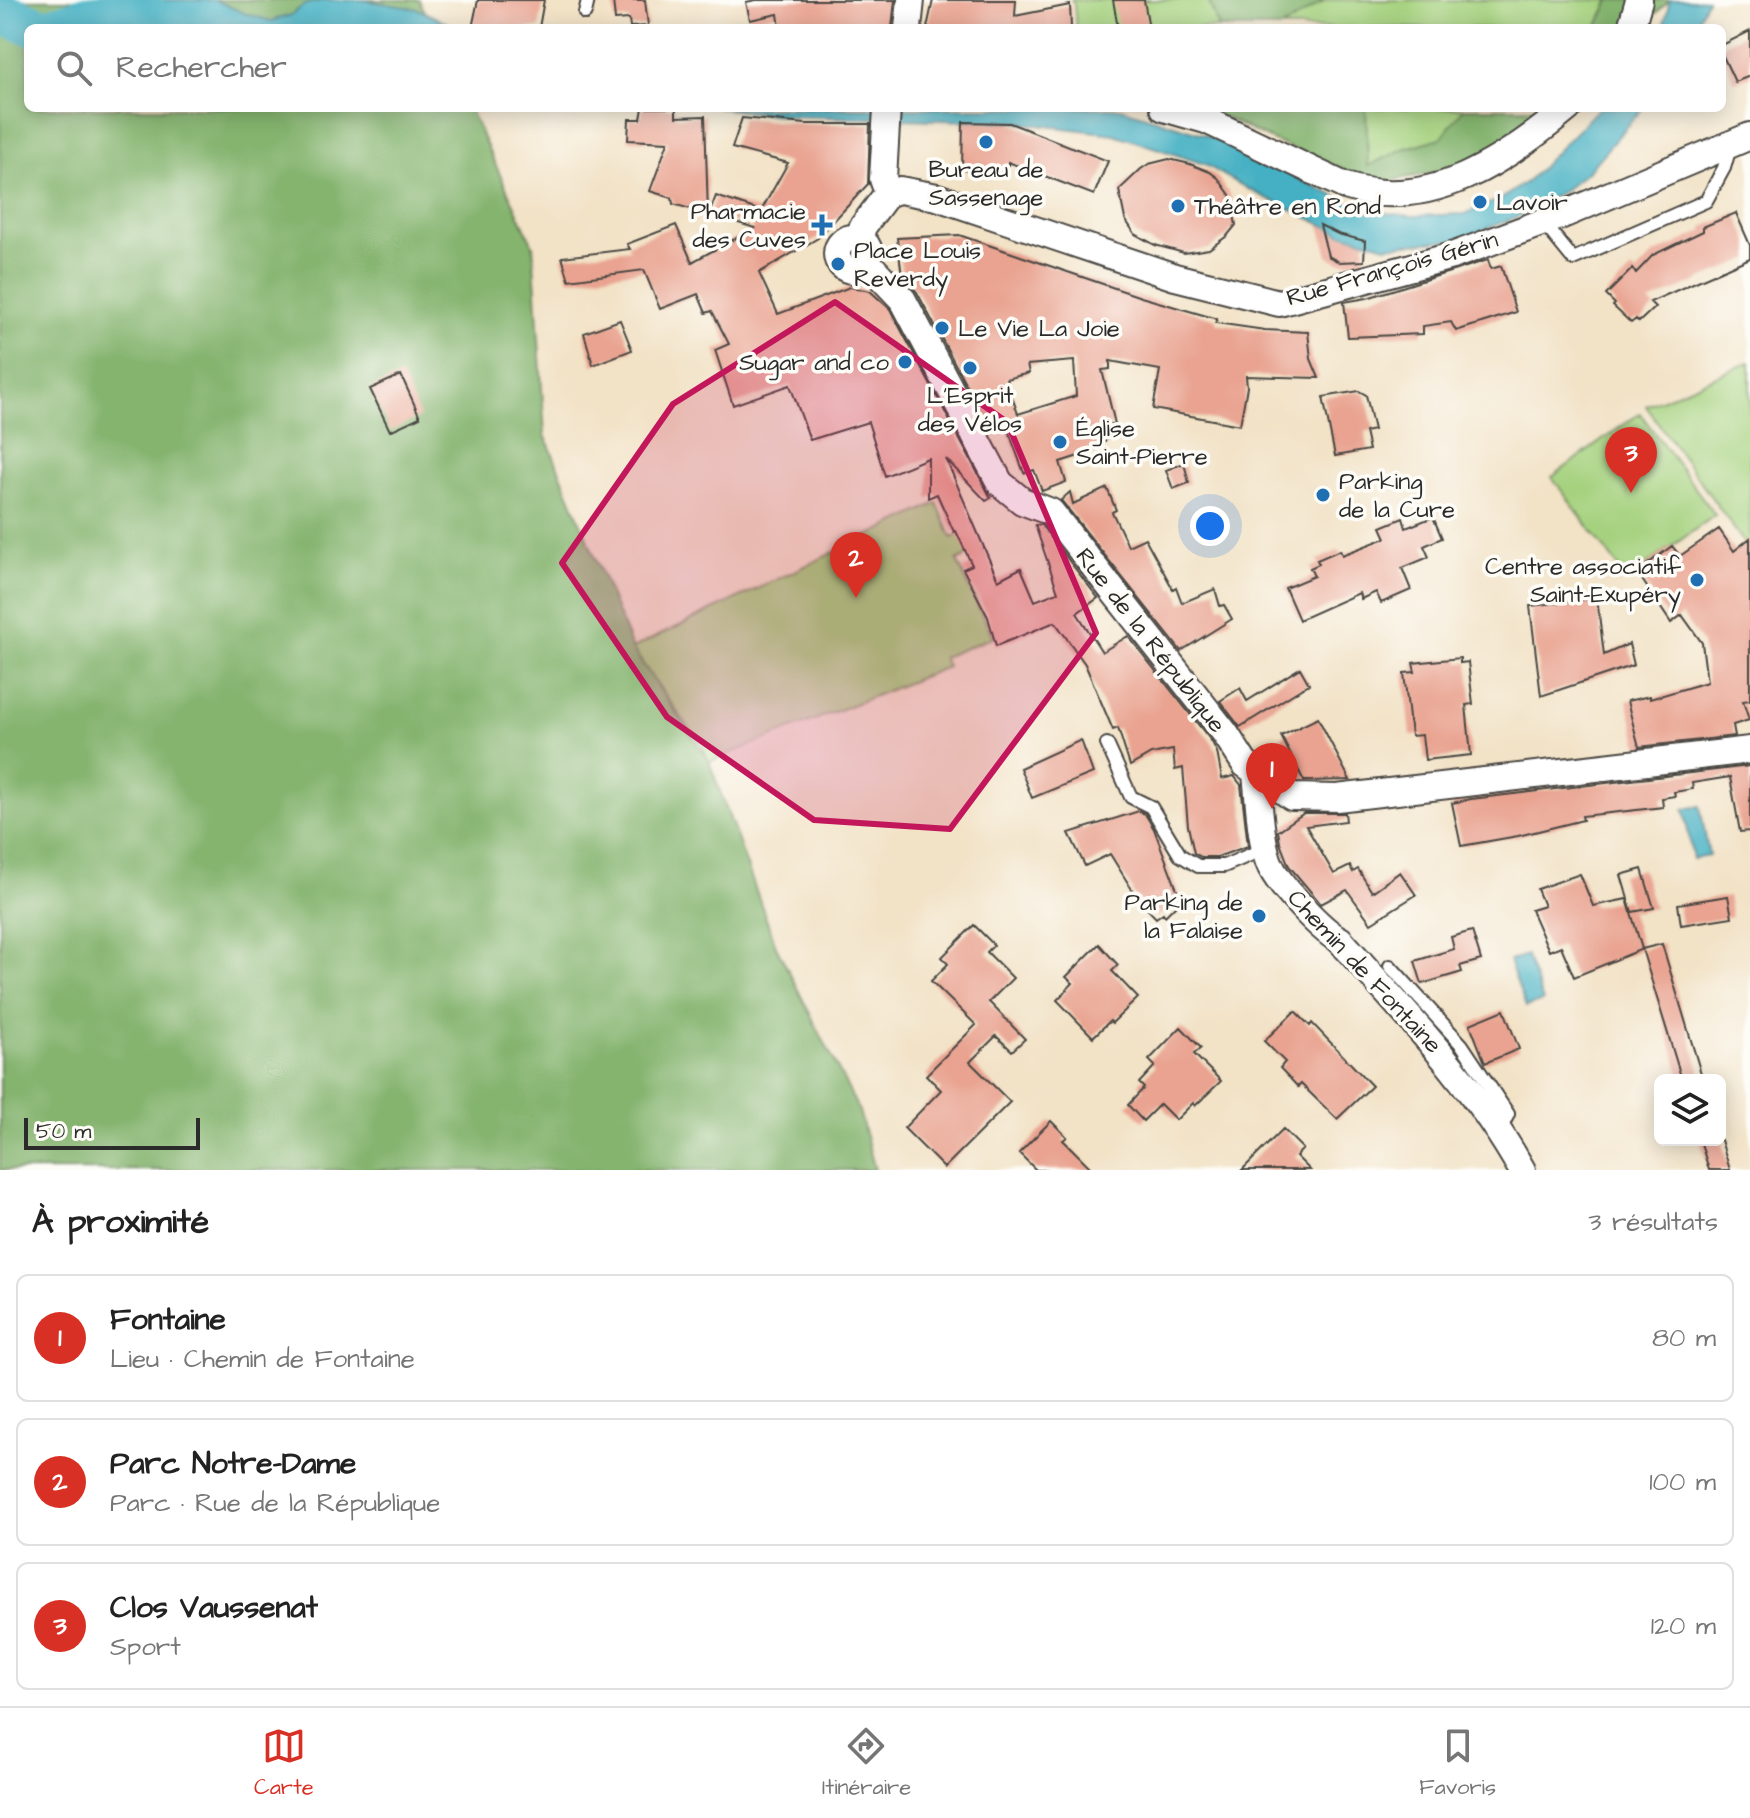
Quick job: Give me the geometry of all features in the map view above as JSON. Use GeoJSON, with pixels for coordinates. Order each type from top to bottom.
{"type":"FeatureCollection","features":[{"type":"Feature","properties":{"kind":"street"},"geometry":{"type":"LineString","coordinates":[[908,24],[911,0]]}},
{"type":"Feature","properties":{"kind":"street"},"geometry":{"type":"LineString","coordinates":[[1632,24],[1639,0]]}},
{"type":"Feature","properties":{"kind":"street"},"geometry":{"type":"LineString","coordinates":[[1178,112],[1206,120],[1345,186],[1362,192],[1400,194],[1438,188],[1506,155],[1530,140],[1563,112]]}},
{"type":"Feature","properties":{"kind":"street"},"geometry":{"type":"LineString","coordinates":[[886,117],[883,179],[888,193]]}},
{"type":"Feature","properties":{"kind":"street","name":"Rue François Gérin"},"geometry":{"type":"LineString","coordinates":[[888,193],[900,190],[937,197],[1175,277],[1279,303],[1452,256],[1740,140]]}},
{"type":"Feature","properties":{"kind":"street","name":"Rue de la République"},"geometry":{"type":"LineString","coordinates":[[888,193],[864,225],[862,251],[903,300],[1000,483],[1022,501],[1051,512],[1225,733],[1245,764],[1256,774],[1292,797],[1337,798],[1750,750]]}},
{"type":"Feature","properties":{"kind":"street","name":"Chemin de Fontaine"},"geometry":{"type":"LineString","coordinates":[[1256,774],[1271,867],[1327,933],[1340,940],[1448,1061],[1512,1151]]}},
{"type":"Feature","properties":{"kind":"lane"},"geometry":{"type":"LineString","coordinates":[[1542,221],[1573,259],[1706,201],[1740,140]]}},
{"type":"Feature","properties":{"kind":"lane"},"geometry":{"type":"LineString","coordinates":[[1107,744],[1131,797],[1151,807],[1180,855],[1198,866],[1224,866],[1266,848]]}},
{"type":"Feature","properties":{"kind":"lane"},"geometry":{"type":"LineString","coordinates":[[1390,966],[1462,1045],[1508,1114],[1512,1151]]}},
{"type":"Feature","properties":{"kind":"highlighted area"},"geometry":{"type":"Polygon","coordinates":[[[835,302],[1007,422],[1096,633],[950,829],[814,820],[667,717],[562,563],[673,404],[835,302]]]}},
{"type":"Feature","properties":{"kind":"green space"},"geometry":{"type":"Polygon","coordinates":[[[0,0],[419,0],[430,24],[24,24],[24,112],[471,112],[533,245],[545,435],[632,648],[709,761],[776,946],[859,1111],[875,1170],[0,1170],[0,0]]]}},
{"type":"Feature","properties":{"kind":"green space"},"geometry":{"type":"Polygon","coordinates":[[[1071,0],[1610,0],[1599,24],[1076,24],[1071,0]]]}},
{"type":"Feature","properties":{"kind":"green space"},"geometry":{"type":"Polygon","coordinates":[[[1208,0],[1325,0],[1288,24],[1217,24],[1208,0]]]}},
{"type":"Feature","properties":{"kind":"green space"},"geometry":{"type":"Polygon","coordinates":[[[1610,0],[1670,0],[1645,24],[1599,24],[1610,0]]]}},
{"type":"Feature","properties":{"kind":"green space"},"geometry":{"type":"Polygon","coordinates":[[[1212,112],[1366,112],[1368,166],[1403,149],[1441,138],[1461,112],[1545,112],[1512,137],[1451,170],[1375,183],[1212,112]]]}},
{"type":"Feature","properties":{"kind":"green space"},"geometry":{"type":"Polygon","coordinates":[[[1249,112],[1513,112],[1452,156],[1367,167],[1249,112]]]}},
{"type":"Feature","properties":{"kind":"green space"},"geometry":{"type":"Polygon","coordinates":[[[1750,362],[1750,551],[1646,406],[1750,362]]]}},
{"type":"Feature","properties":{"kind":"green space"},"geometry":{"type":"Polygon","coordinates":[[[1640,413],[1715,515],[1627,579],[1552,477],[1640,413]]]}},
{"type":"Feature","properties":{"kind":"green space"},"geometry":{"type":"Polygon","coordinates":[[[937,503],[952,538],[962,533],[973,553],[957,561],[993,637],[943,657],[947,667],[709,762],[702,745],[631,649],[937,503]]]}},
{"type":"Feature","properties":{"kind":"water"},"geometry":{"type":"Polygon","coordinates":[[[127,0],[215,0],[271,21],[291,15],[304,5],[323,0],[363,0],[418,9],[449,24],[113,24],[87,17],[127,0]]]}},
{"type":"Feature","properties":{"kind":"water"},"geometry":{"type":"Polygon","coordinates":[[[1670,0],[1707,0],[1696,24],[1664,24],[1670,0]]]}},
{"type":"Feature","properties":{"kind":"water"},"geometry":{"type":"Polygon","coordinates":[[[752,112],[1134,112],[1206,135],[1367,211],[1412,216],[1465,214],[1501,199],[1529,180],[1595,112],[1640,112],[1588,171],[1562,192],[1519,216],[1460,239],[1386,246],[1340,233],[1204,164],[1114,134],[1014,122],[789,116],[752,112]]]}},
{"type":"Feature","properties":{"kind":"water"},"geometry":{"type":"Polygon","coordinates":[[[1700,806],[1709,856],[1693,859],[1684,809],[1700,806]]]}},
{"type":"Feature","properties":{"kind":"water"},"geometry":{"type":"Polygon","coordinates":[[[1526,955],[1543,1001],[1526,1007],[1509,961],[1526,955]]]}},
{"type":"Feature","properties":{"kind":"building"},"geometry":{"type":"Polygon","coordinates":[[[478,0],[544,0],[540,24],[473,24],[478,0]]]}},
{"type":"Feature","properties":{"kind":"building"},"geometry":{"type":"Polygon","coordinates":[[[613,0],[645,0],[648,24],[630,24],[629,19],[615,20],[613,0]]]}},
{"type":"Feature","properties":{"kind":"building"},"geometry":{"type":"Polygon","coordinates":[[[895,0],[892,24],[779,24],[778,14],[750,20],[746,2],[895,0]]]}},
{"type":"Feature","properties":{"kind":"building"},"geometry":{"type":"Polygon","coordinates":[[[933,0],[1016,0],[1015,16],[1070,5],[1071,24],[928,24],[933,0]]]}},
{"type":"Feature","properties":{"kind":"building"},"geometry":{"type":"Polygon","coordinates":[[[1113,0],[1144,0],[1148,24],[1117,24],[1113,0]]]}},
{"type":"Feature","properties":{"kind":"building"},"geometry":{"type":"Polygon","coordinates":[[[1750,31],[1750,76],[1735,82],[1726,63],[1726,43],[1750,31]]]}},
{"type":"Feature","properties":{"kind":"building"},"geometry":{"type":"Polygon","coordinates":[[[642,112],[676,112],[676,117],[705,116],[708,214],[673,204],[672,198],[650,191],[668,142],[628,140],[629,119],[641,119],[642,112]]]}},
{"type":"Feature","properties":{"kind":"building"},"geometry":{"type":"Polygon","coordinates":[[[742,118],[806,124],[870,124],[868,184],[818,238],[759,273],[778,314],[850,287],[870,291],[890,309],[991,498],[986,501],[946,459],[998,580],[1021,568],[1035,601],[1058,592],[1035,525],[1041,525],[1098,598],[1077,613],[1102,652],[1128,636],[1212,742],[1222,779],[1234,776],[1241,785],[1248,846],[1217,857],[1201,857],[1194,853],[1188,826],[1183,768],[1175,770],[1173,750],[1151,754],[1130,766],[1118,728],[1113,730],[1085,664],[1055,622],[996,646],[988,617],[963,569],[972,565],[937,494],[928,498],[928,458],[885,476],[868,422],[810,440],[790,385],[733,405],[715,350],[729,344],[712,311],[706,313],[698,294],[660,309],[644,270],[569,280],[562,257],[630,249],[627,244],[676,225],[692,262],[755,228],[709,214],[716,196],[761,211],[788,163],[732,148],[742,118]]]}},
{"type":"Feature","properties":{"kind":"building"},"geometry":{"type":"Polygon","coordinates":[[[963,122],[1010,123],[1108,161],[1094,195],[1008,162],[1008,171],[962,170],[963,122]]]}},
{"type":"Feature","properties":{"kind":"building","name":"Théâtre en Rond"},"geometry":{"type":"Polygon","coordinates":[[[1169,159],[1210,172],[1230,195],[1236,225],[1209,249],[1184,253],[1155,245],[1135,234],[1125,219],[1119,190],[1149,164],[1169,159]]]}},
{"type":"Feature","properties":{"kind":"building"},"geometry":{"type":"Polygon","coordinates":[[[1736,213],[1750,245],[1750,258],[1650,302],[1655,307],[1639,322],[1636,319],[1631,323],[1613,306],[1615,304],[1606,295],[1632,269],[1636,273],[1653,255],[1703,231],[1703,227],[1736,213]]]}},
{"type":"Feature","properties":{"kind":"building"},"geometry":{"type":"Polygon","coordinates":[[[1320,225],[1338,234],[1365,241],[1364,261],[1339,262],[1328,256],[1320,225]]]}},
{"type":"Feature","properties":{"kind":"building"},"geometry":{"type":"Polygon","coordinates":[[[959,235],[1141,297],[1217,319],[1216,323],[1308,332],[1311,359],[1319,378],[1246,376],[1240,425],[1153,409],[1160,370],[1110,361],[1110,369],[1102,370],[1115,424],[1111,424],[1109,438],[1091,452],[1060,462],[1066,482],[1042,491],[1034,470],[1024,473],[1005,421],[988,426],[917,292],[902,276],[897,238],[959,235]],[[1074,361],[1027,365],[1029,373],[1006,379],[1018,414],[1076,396],[1074,361]]]}},
{"type":"Feature","properties":{"kind":"building"},"geometry":{"type":"Polygon","coordinates":[[[1488,260],[1491,269],[1501,266],[1516,312],[1456,331],[1451,322],[1423,326],[1423,334],[1348,337],[1344,302],[1367,298],[1488,260]]]}},
{"type":"Feature","properties":{"kind":"building"},"geometry":{"type":"Polygon","coordinates":[[[620,320],[632,350],[593,365],[584,333],[620,320]]]}},
{"type":"Feature","properties":{"kind":"building"},"geometry":{"type":"Polygon","coordinates":[[[401,375],[420,417],[390,431],[370,389],[401,375]]]}},
{"type":"Feature","properties":{"kind":"building"},"geometry":{"type":"Polygon","coordinates":[[[1359,391],[1366,395],[1374,430],[1365,432],[1369,450],[1335,456],[1323,397],[1359,391]]]}},
{"type":"Feature","properties":{"kind":"building"},"geometry":{"type":"Polygon","coordinates":[[[1184,463],[1189,483],[1173,489],[1166,470],[1184,463]]]}},
{"type":"Feature","properties":{"kind":"building"},"geometry":{"type":"Polygon","coordinates":[[[1107,488],[1116,510],[1112,512],[1128,546],[1145,538],[1173,589],[1176,587],[1182,603],[1215,589],[1220,606],[1224,605],[1232,619],[1181,651],[1061,500],[1070,492],[1073,504],[1107,488]]]}},
{"type":"Feature","properties":{"kind":"building"},"geometry":{"type":"Polygon","coordinates":[[[1433,517],[1442,538],[1424,546],[1429,557],[1402,568],[1411,590],[1381,603],[1376,592],[1361,599],[1359,593],[1299,620],[1285,588],[1314,576],[1310,568],[1319,564],[1317,560],[1340,550],[1342,555],[1386,538],[1381,527],[1403,518],[1406,528],[1433,517]]]}},
{"type":"Feature","properties":{"kind":"building"},"geometry":{"type":"Polygon","coordinates":[[[1719,529],[1734,551],[1750,538],[1750,700],[1743,701],[1749,720],[1733,725],[1735,736],[1639,747],[1627,701],[1650,696],[1650,699],[1707,682],[1702,643],[1682,615],[1671,623],[1637,572],[1672,546],[1680,556],[1719,529]]]}},
{"type":"Feature","properties":{"kind":"building"},"geometry":{"type":"Polygon","coordinates":[[[1597,598],[1604,655],[1629,644],[1634,665],[1541,696],[1530,606],[1597,598]]]}},
{"type":"Feature","properties":{"kind":"building"},"geometry":{"type":"Polygon","coordinates":[[[1460,658],[1460,663],[1468,662],[1473,704],[1466,705],[1471,755],[1425,760],[1422,735],[1411,736],[1404,673],[1415,672],[1413,663],[1460,658]]]}},
{"type":"Feature","properties":{"kind":"building"},"geometry":{"type":"Polygon","coordinates":[[[1300,668],[1309,684],[1240,727],[1220,701],[1240,688],[1247,701],[1300,668]]]}},
{"type":"Feature","properties":{"kind":"building"},"geometry":{"type":"Polygon","coordinates":[[[1318,718],[1350,780],[1304,781],[1281,736],[1318,718]]]}},
{"type":"Feature","properties":{"kind":"building"},"geometry":{"type":"Polygon","coordinates":[[[1081,740],[1093,773],[1032,798],[1020,768],[1081,740]]]}},
{"type":"Feature","properties":{"kind":"building"},"geometry":{"type":"Polygon","coordinates":[[[1750,766],[1750,831],[1740,832],[1730,777],[1692,783],[1693,789],[1674,792],[1675,796],[1662,798],[1663,807],[1582,816],[1583,820],[1461,846],[1452,803],[1471,799],[1750,766]]]}},
{"type":"Feature","properties":{"kind":"building"},"geometry":{"type":"Polygon","coordinates":[[[1139,811],[1145,814],[1154,829],[1181,900],[1165,916],[1163,913],[1156,918],[1131,892],[1110,854],[1085,866],[1069,833],[1139,811]]]}},
{"type":"Feature","properties":{"kind":"building"},"geometry":{"type":"Polygon","coordinates":[[[1304,813],[1345,813],[1346,821],[1306,826],[1334,874],[1350,866],[1353,872],[1358,869],[1372,892],[1400,872],[1416,895],[1371,923],[1347,890],[1321,904],[1289,866],[1280,843],[1278,831],[1304,813]]]}},
{"type":"Feature","properties":{"kind":"building"},"geometry":{"type":"Polygon","coordinates":[[[1642,869],[1654,908],[1632,912],[1621,875],[1642,869]]]}},
{"type":"Feature","properties":{"kind":"building"},"geometry":{"type":"Polygon","coordinates":[[[1580,874],[1593,906],[1627,899],[1642,949],[1574,977],[1561,946],[1549,951],[1531,910],[1544,906],[1537,889],[1580,874]]]}},
{"type":"Feature","properties":{"kind":"building"},"geometry":{"type":"Polygon","coordinates":[[[1728,896],[1732,917],[1681,925],[1678,904],[1728,896]]]}},
{"type":"Feature","properties":{"kind":"building"},"geometry":{"type":"Polygon","coordinates":[[[974,925],[994,945],[987,952],[1013,978],[989,1002],[1025,1039],[1012,1051],[996,1036],[970,1062],[1010,1102],[944,1168],[904,1128],[941,1090],[926,1075],[976,1025],[931,981],[948,964],[942,957],[974,925]]]}},
{"type":"Feature","properties":{"kind":"building"},"geometry":{"type":"Polygon","coordinates":[[[1472,931],[1481,960],[1460,966],[1462,972],[1422,984],[1415,961],[1454,949],[1451,937],[1472,931]]]}},
{"type":"Feature","properties":{"kind":"building"},"geometry":{"type":"Polygon","coordinates":[[[1099,944],[1118,965],[1112,971],[1138,998],[1093,1037],[1057,1000],[1073,983],[1066,977],[1099,944]]]}},
{"type":"Feature","properties":{"kind":"building"},"geometry":{"type":"Polygon","coordinates":[[[1662,944],[1701,1074],[1680,1074],[1642,949],[1662,944]]]}},
{"type":"Feature","properties":{"kind":"building"},"geometry":{"type":"Polygon","coordinates":[[[1504,1010],[1519,1049],[1485,1063],[1470,1024],[1504,1010]]]}},
{"type":"Feature","properties":{"kind":"building"},"geometry":{"type":"Polygon","coordinates":[[[1295,1011],[1310,1026],[1312,1023],[1372,1086],[1337,1119],[1280,1068],[1285,1062],[1264,1041],[1295,1011]]]}},
{"type":"Feature","properties":{"kind":"building"},"geometry":{"type":"Polygon","coordinates":[[[1181,1027],[1201,1048],[1194,1054],[1221,1081],[1176,1120],[1160,1104],[1143,1121],[1128,1105],[1144,1088],[1139,1083],[1155,1066],[1149,1060],[1181,1027]]]}},
{"type":"Feature","properties":{"kind":"building"},"geometry":{"type":"Polygon","coordinates":[[[1051,1121],[1067,1137],[1063,1140],[1093,1170],[1036,1170],[1019,1153],[1051,1121]]]}},
{"type":"Feature","properties":{"kind":"building"},"geometry":{"type":"Polygon","coordinates":[[[1283,1129],[1303,1149],[1296,1156],[1310,1170],[1242,1170],[1283,1129]]]}},
{"type":"Feature","properties":{"kind":"building"},"geometry":{"type":"Polygon","coordinates":[[[1702,1146],[1723,1146],[1730,1170],[1709,1170],[1702,1146]]]}},
{"type":"Feature","properties":{"kind":"waterway"},"geometry":{"type":"LineString","coordinates":[[65,24],[87,17],[145,9]]}},
{"type":"Feature","properties":{"kind":"waterway"},"geometry":{"type":"LineString","coordinates":[[0,12],[30,24]]}},
{"type":"Feature","properties":{"kind":"place","name":"Bureau de Sassenage"},"geometry":{"type":"Point","coordinates":[986,142]}},
{"type":"Feature","properties":{"kind":"place","name":"Lavoir"},"geometry":{"type":"Point","coordinates":[1480,202]}},
{"type":"Feature","properties":{"kind":"place","name":"Théâtre en Rond"},"geometry":{"type":"Point","coordinates":[1178,206]}},
{"type":"Feature","properties":{"kind":"place","name":"Pharmacie des Cuves"},"geometry":{"type":"Point","coordinates":[822,225]}},
{"type":"Feature","properties":{"kind":"place","name":"Place Louis Reverdy"},"geometry":{"type":"Point","coordinates":[838,264]}},
{"type":"Feature","properties":{"kind":"place","name":"Le Vie La Joie"},"geometry":{"type":"Point","coordinates":[942,328]}},
{"type":"Feature","properties":{"kind":"place","name":"Sugar and co"},"geometry":{"type":"Point","coordinates":[905,362]}},
{"type":"Feature","properties":{"kind":"place","name":"L'Esprit des Vélos"},"geometry":{"type":"Point","coordinates":[970,368]}},
{"type":"Feature","properties":{"kind":"place","name":"Église Saint-Pierre"},"geometry":{"type":"Point","coordinates":[1060,442]}},
{"type":"Feature","properties":{"kind":"place","name":"Clos Vaussenat"},"geometry":{"type":"Point","coordinates":[1631,493]}},
{"type":"Feature","properties":{"kind":"place","name":"Parking de la Cure"},"geometry":{"type":"Point","coordinates":[1323,495]}},
{"type":"Feature","properties":{"kind":"place","name":"Centre associatif Saint-Exupéry"},"geometry":{"type":"Point","coordinates":[1697,580]}},
{"type":"Feature","properties":{"kind":"place","name":"Parc Notre-Dame"},"geometry":{"type":"Point","coordinates":[856,598]}},
{"type":"Feature","properties":{"kind":"place","name":"Fontaine"},"geometry":{"type":"Point","coordinates":[1272,809]}},
{"type":"Feature","properties":{"kind":"place","name":"Parking de la Falaise"},"geometry":{"type":"Point","coordinates":[1259,916]}}]}
